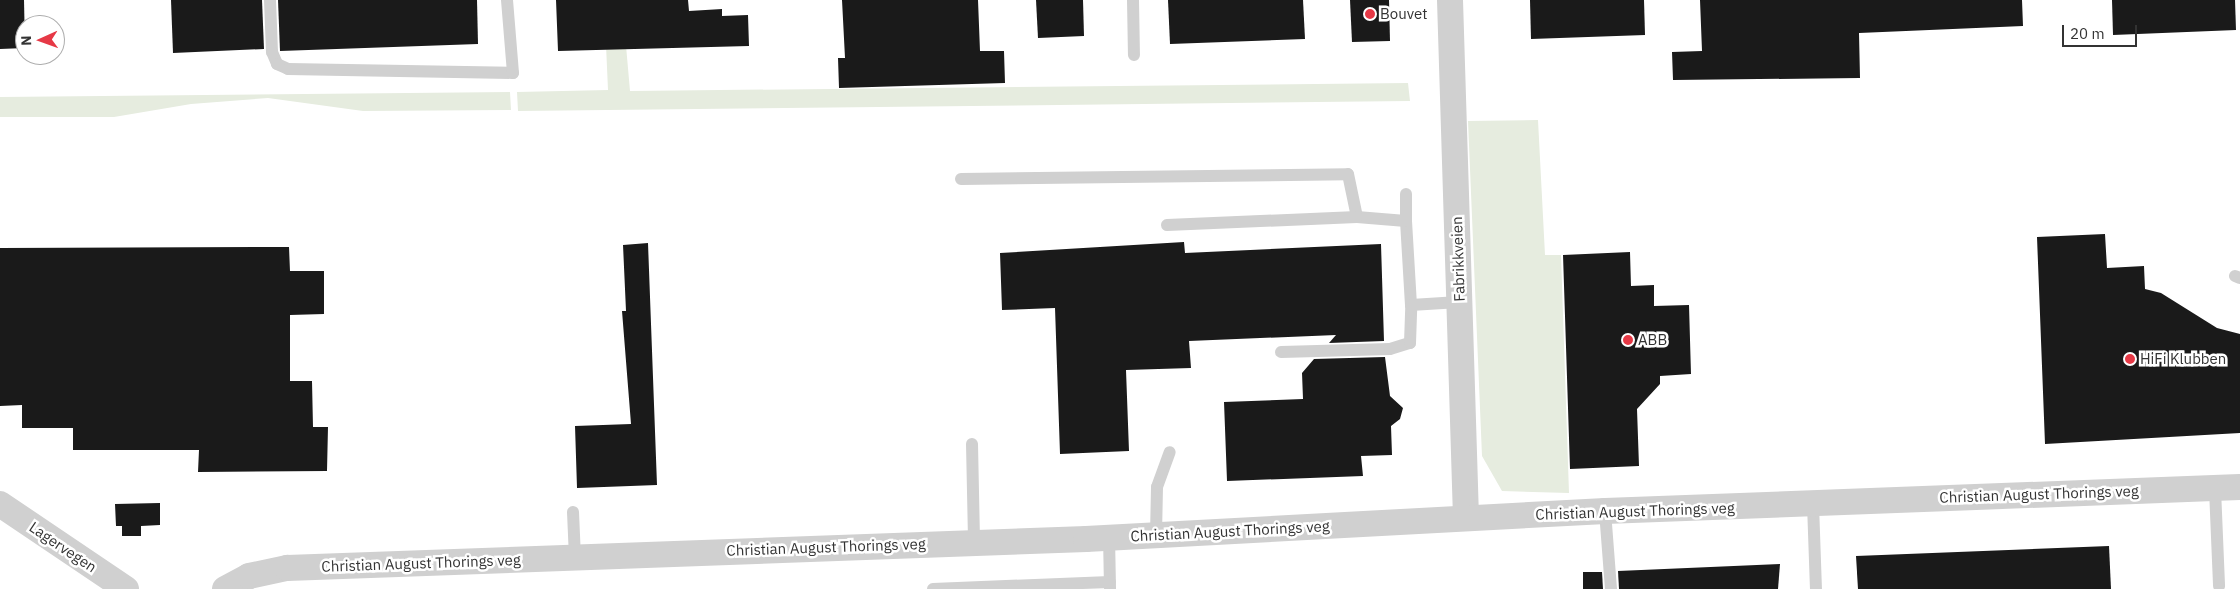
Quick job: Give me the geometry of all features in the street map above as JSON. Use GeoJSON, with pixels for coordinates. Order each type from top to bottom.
{"type":"FeatureCollection","features":[{"type":"Feature","properties":{"kind":"street","name":"Fabrikkveien"},"geometry":{"type":"LineString","coordinates":[[1450,0],[1466,518]]}},
{"type":"Feature","properties":{"kind":"street","name":"Christian August Thorings veg"},"geometry":{"type":"LineString","coordinates":[[225,589],[248,576],[287,568],[1156,535],[1605,511],[2227,488]]}},
{"type":"Feature","properties":{"kind":"street","name":"Lagervegen"},"geometry":{"type":"LineString","coordinates":[[0,504],[126,589]]}},
{"type":"Feature","properties":{"kind":"lane"},"geometry":{"type":"LineString","coordinates":[[270,0],[272,52],[277,64],[288,69],[513,73],[507,0]]}},
{"type":"Feature","properties":{"kind":"lane"},"geometry":{"type":"LineString","coordinates":[[1133,0],[1134,55]]}},
{"type":"Feature","properties":{"kind":"lane"},"geometry":{"type":"LineString","coordinates":[[962,180],[1348,174],[1357,217]]}},
{"type":"Feature","properties":{"kind":"lane"},"geometry":{"type":"LineString","coordinates":[[1282,352],[1390,349],[1410,343],[1411,305],[1406,194]]}},
{"type":"Feature","properties":{"kind":"lane"},"geometry":{"type":"LineString","coordinates":[[1167,225],[1357,217],[1406,221]]}},
{"type":"Feature","properties":{"kind":"lane"},"geometry":{"type":"LineString","coordinates":[[1411,305],[1459,302]]}},
{"type":"Feature","properties":{"kind":"lane"},"geometry":{"type":"LineString","coordinates":[[972,444],[974,542]]}},
{"type":"Feature","properties":{"kind":"lane"},"geometry":{"type":"LineString","coordinates":[[1156,535],[1157,487],[1170,452]]}},
{"type":"Feature","properties":{"kind":"lane"},"geometry":{"type":"LineString","coordinates":[[2219,586],[2227,488]]}},
{"type":"Feature","properties":{"kind":"lane"},"geometry":{"type":"LineString","coordinates":[[1813,504],[1816,589]]}},
{"type":"Feature","properties":{"kind":"lane"},"geometry":{"type":"LineString","coordinates":[[1605,511],[1611,589]]}},
{"type":"Feature","properties":{"kind":"lane"},"geometry":{"type":"LineString","coordinates":[[573,512],[575,557]]}},
{"type":"Feature","properties":{"kind":"lane"},"geometry":{"type":"LineString","coordinates":[[933,589],[1110,585],[1109,536]]}},
{"type":"Feature","properties":{"kind":"shaded area"},"geometry":{"type":"Polygon","coordinates":[[[604,0],[622,0],[630,91],[1408,83],[1410,101],[518,111],[517,92],[608,90],[604,0]]]}},
{"type":"Feature","properties":{"kind":"shaded area"},"geometry":{"type":"Polygon","coordinates":[[[510,92],[511,110],[363,111],[268,98],[191,104],[114,117],[0,117],[0,97],[510,92]]]}},
{"type":"Feature","properties":{"kind":"shaded area"},"geometry":{"type":"Polygon","coordinates":[[[1538,120],[1545,255],[1561,255],[1569,493],[1502,491],[1482,456],[1468,121],[1538,120]]]}},
{"type":"Feature","properties":{"kind":"building"},"geometry":{"type":"Polygon","coordinates":[[[0,0],[24,0],[24,15],[15,15],[15,48],[0,49],[0,0]]]}},
{"type":"Feature","properties":{"kind":"building"},"geometry":{"type":"Polygon","coordinates":[[[171,0],[262,0],[264,49],[173,53],[171,0]]]}},
{"type":"Feature","properties":{"kind":"building"},"geometry":{"type":"Polygon","coordinates":[[[278,0],[477,0],[478,44],[280,51],[278,0]]]}},
{"type":"Feature","properties":{"kind":"building"},"geometry":{"type":"Polygon","coordinates":[[[556,0],[688,0],[689,11],[722,9],[722,16],[748,15],[749,46],[558,51],[556,0]]]}},
{"type":"Feature","properties":{"kind":"building"},"geometry":{"type":"Polygon","coordinates":[[[842,0],[978,0],[980,51],[1004,51],[1005,83],[839,88],[838,58],[845,58],[842,0]]]}},
{"type":"Feature","properties":{"kind":"building"},"geometry":{"type":"Polygon","coordinates":[[[1036,0],[1083,0],[1084,36],[1038,38],[1036,0]]]}},
{"type":"Feature","properties":{"kind":"building"},"geometry":{"type":"Polygon","coordinates":[[[1168,0],[1303,0],[1305,39],[1170,44],[1168,0]]]}},
{"type":"Feature","properties":{"kind":"building","name":"Bouvet"},"geometry":{"type":"Polygon","coordinates":[[[1350,0],[1389,0],[1390,41],[1352,42],[1350,0]]]}},
{"type":"Feature","properties":{"kind":"building"},"geometry":{"type":"Polygon","coordinates":[[[1530,0],[1644,0],[1645,35],[1531,39],[1530,0]]]}},
{"type":"Feature","properties":{"kind":"building"},"geometry":{"type":"Polygon","coordinates":[[[1700,0],[2022,0],[2023,26],[1859,33],[1860,78],[1673,80],[1672,52],[1702,51],[1700,0]]]}},
{"type":"Feature","properties":{"kind":"building"},"geometry":{"type":"Polygon","coordinates":[[[2112,0],[2235,0],[2236,30],[2113,35],[2112,0]]]}},
{"type":"Feature","properties":{"kind":"building"},"geometry":{"type":"Polygon","coordinates":[[[2105,234],[2107,268],[2144,266],[2145,289],[2161,293],[2217,328],[2240,334],[2240,433],[2045,444],[2037,237],[2105,234]]]}},
{"type":"Feature","properties":{"kind":"building"},"geometry":{"type":"Polygon","coordinates":[[[1184,242],[1185,253],[1381,244],[1384,341],[1329,343],[1336,335],[1189,341],[1191,368],[1126,370],[1129,451],[1060,454],[1055,308],[1002,310],[1000,253],[1184,242]]]}},
{"type":"Feature","properties":{"kind":"building"},"geometry":{"type":"Polygon","coordinates":[[[648,243],[657,485],[577,488],[575,426],[631,424],[622,311],[626,311],[623,245],[648,243]]]}},
{"type":"Feature","properties":{"kind":"building"},"geometry":{"type":"Polygon","coordinates":[[[289,247],[290,271],[324,271],[324,314],[290,315],[290,381],[312,381],[313,427],[328,427],[327,471],[198,472],[199,450],[73,450],[73,428],[22,428],[22,405],[0,406],[0,248],[289,247]]]}},
{"type":"Feature","properties":{"kind":"building","name":"ABB"},"geometry":{"type":"Polygon","coordinates":[[[1630,252],[1631,286],[1654,285],[1654,306],[1689,305],[1691,374],[1660,376],[1660,384],[1637,409],[1639,466],[1570,469],[1563,255],[1630,252]]]}},
{"type":"Feature","properties":{"kind":"building"},"geometry":{"type":"Polygon","coordinates":[[[1385,357],[1390,396],[1403,408],[1400,419],[1391,426],[1392,455],[1361,456],[1363,476],[1227,481],[1224,402],[1303,399],[1302,373],[1314,359],[1385,357]]]}},
{"type":"Feature","properties":{"kind":"building"},"geometry":{"type":"Polygon","coordinates":[[[160,503],[160,525],[141,526],[141,536],[122,536],[122,526],[116,526],[115,504],[160,503]]]}},
{"type":"Feature","properties":{"kind":"building"},"geometry":{"type":"Polygon","coordinates":[[[2109,546],[2111,589],[1858,589],[1856,556],[2109,546]]]}},
{"type":"Feature","properties":{"kind":"building"},"geometry":{"type":"Polygon","coordinates":[[[1780,564],[1778,589],[1619,589],[1618,571],[1780,564]]]}},
{"type":"Feature","properties":{"kind":"building"},"geometry":{"type":"Polygon","coordinates":[[[1583,572],[1602,572],[1603,589],[1583,589],[1583,572]]]}},
{"type":"Feature","properties":{"kind":"place","name":"Bouvet"},"geometry":{"type":"Point","coordinates":[1370,14]}},
{"type":"Feature","properties":{"kind":"place","name":"ABB"},"geometry":{"type":"Point","coordinates":[1628,340]}},
{"type":"Feature","properties":{"kind":"place","name":"HiFi Klubben"},"geometry":{"type":"Point","coordinates":[2130,359]}}]}
